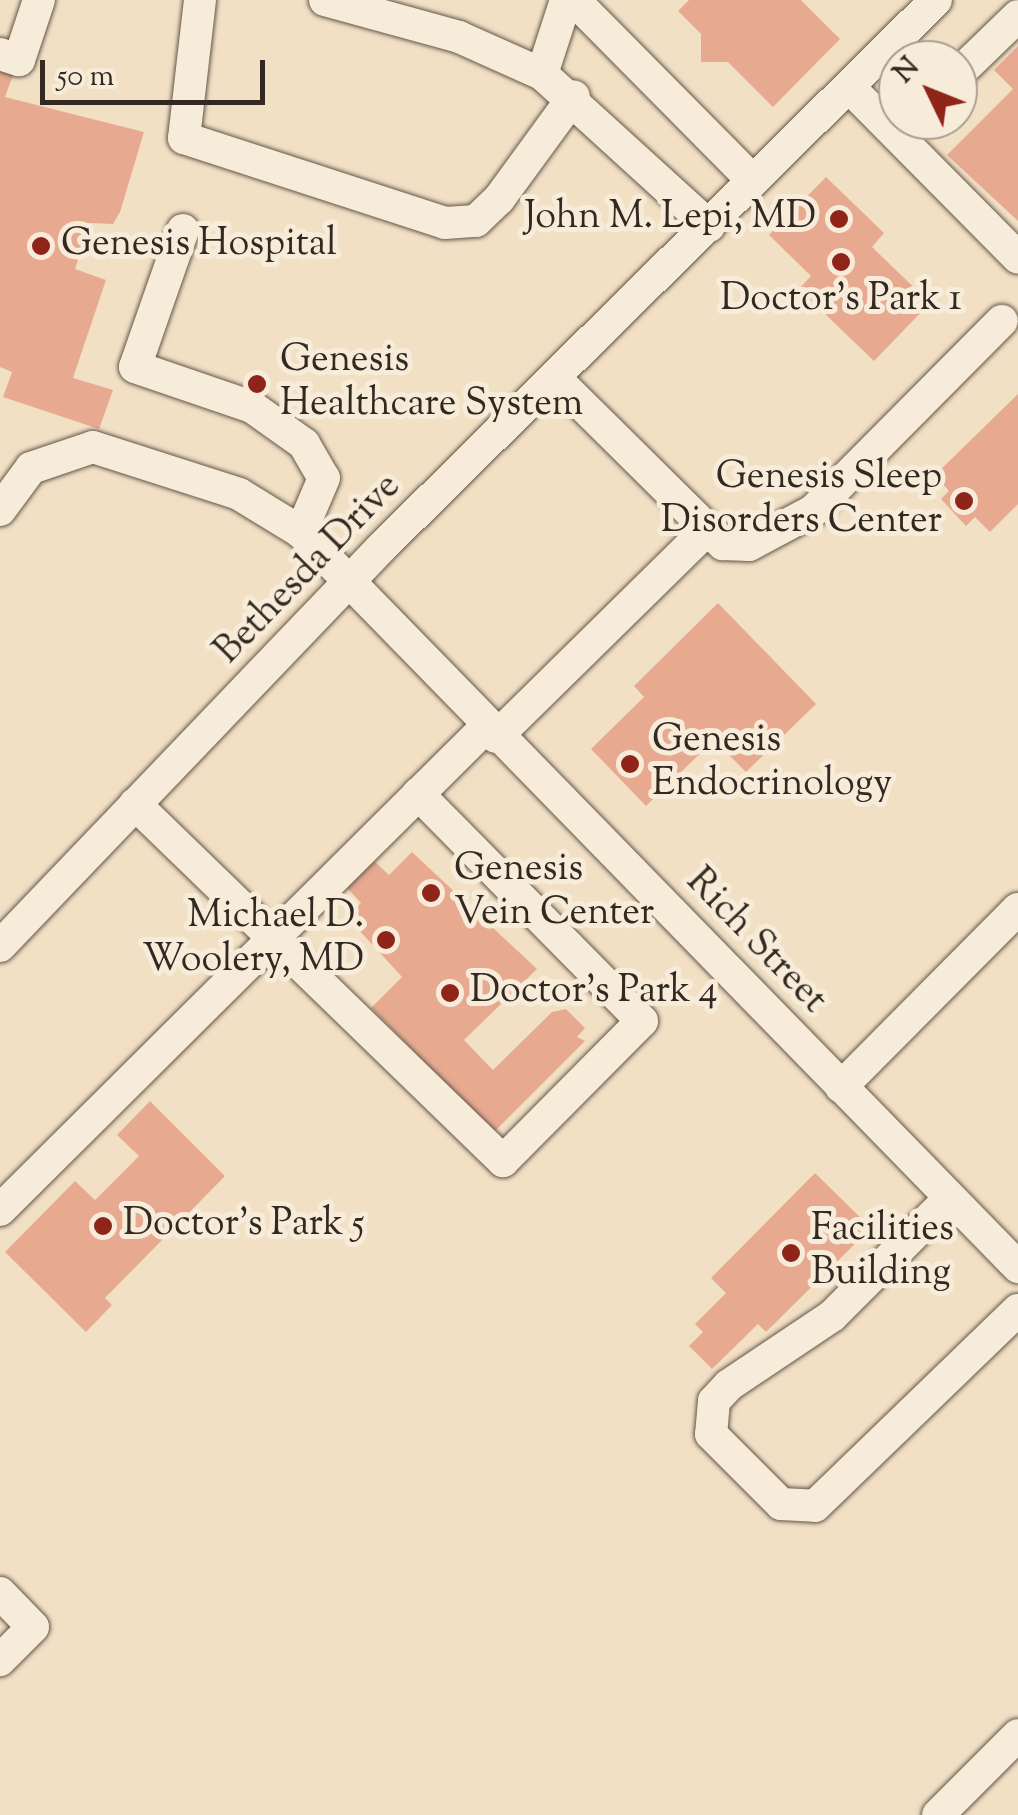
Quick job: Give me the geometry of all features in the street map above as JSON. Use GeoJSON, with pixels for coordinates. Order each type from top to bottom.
{"type":"FeatureCollection","features":[{"type":"Feature","properties":{"kind":"street"},"geometry":{"type":"LineString","coordinates":[[0,54],[20,60],[39,0]]}},
{"type":"Feature","properties":{"kind":"street"},"geometry":{"type":"LineString","coordinates":[[200,0],[184,138],[445,223],[476,221],[499,199],[574,96]]}},
{"type":"Feature","properties":{"kind":"street"},"geometry":{"type":"LineString","coordinates":[[325,0],[460,37],[542,74],[574,96],[709,226]]}},
{"type":"Feature","properties":{"kind":"street"},"geometry":{"type":"LineString","coordinates":[[542,74],[566,0]]}},
{"type":"Feature","properties":{"kind":"street"},"geometry":{"type":"LineString","coordinates":[[574,0],[752,180]]}},
{"type":"Feature","properties":{"kind":"street","name":"Bethesda Drive"},"geometry":{"type":"LineString","coordinates":[[0,946],[556,378],[849,87],[926,4]]}},
{"type":"Feature","properties":{"kind":"street"},"geometry":{"type":"LineString","coordinates":[[978,55],[1018,16]]}},
{"type":"Feature","properties":{"kind":"street"},"geometry":{"type":"LineString","coordinates":[[849,87],[878,108]]}},
{"type":"Feature","properties":{"kind":"street"},"geometry":{"type":"LineString","coordinates":[[915,140],[1018,258]]}},
{"type":"Feature","properties":{"kind":"street"},"geometry":{"type":"LineString","coordinates":[[183,230],[135,367],[252,407],[304,444],[324,478],[302,532]]}},
{"type":"Feature","properties":{"kind":"street"},"geometry":{"type":"LineString","coordinates":[[556,378],[723,544],[762,544],[813,511],[1002,321]]}},
{"type":"Feature","properties":{"kind":"street","name":"Rich Street"},"geometry":{"type":"LineString","coordinates":[[0,510],[31,468],[93,447],[239,494],[302,532],[492,732],[1018,1267]]}},
{"type":"Feature","properties":{"kind":"street"},"geometry":{"type":"LineString","coordinates":[[0,1210],[418,794],[492,732],[707,530]]}},
{"type":"Feature","properties":{"kind":"street"},"geometry":{"type":"LineString","coordinates":[[135,804],[502,1161],[642,1022],[418,794]]}},
{"type":"Feature","properties":{"kind":"street"},"geometry":{"type":"LineString","coordinates":[[840,1087],[1018,908]]}},
{"type":"Feature","properties":{"kind":"street"},"geometry":{"type":"LineString","coordinates":[[950,1199],[832,1316],[729,1385],[714,1401],[712,1434],[781,1504],[814,1506],[1018,1310]]}},
{"type":"Feature","properties":{"kind":"street"},"geometry":{"type":"LineString","coordinates":[[0,1593],[34,1627],[0,1660]]}},
{"type":"Feature","properties":{"kind":"street"},"geometry":{"type":"LineString","coordinates":[[938,1815],[1018,1734]]}},
{"type":"Feature","properties":{"kind":"building"},"geometry":{"type":"Polygon","coordinates":[[[689,0],[801,0],[840,39],[773,107],[728,62],[701,62],[701,34],[678,11],[689,0]]]}},
{"type":"Feature","properties":{"kind":"building"},"geometry":{"type":"Polygon","coordinates":[[[1018,46],[1018,221],[947,155],[962,140],[978,140],[978,124],[1013,89],[994,70],[1018,46]]]}},
{"type":"Feature","properties":{"kind":"building","name":"Genesis Hospital"},"geometry":{"type":"Polygon","coordinates":[[[0,65],[15,70],[5,97],[144,132],[120,212],[113,224],[90,223],[75,269],[106,280],[73,378],[113,390],[99,429],[3,397],[12,372],[0,367],[0,65]]]}},
{"type":"Feature","properties":{"kind":"building","name":"Doctor's Park 1"},"geometry":{"type":"Polygon","coordinates":[[[826,177],[884,233],[872,247],[930,303],[874,361],[799,289],[811,276],[769,235],[826,177]]]}},
{"type":"Feature","properties":{"kind":"building"},"geometry":{"type":"Polygon","coordinates":[[[1018,394],[1018,504],[990,532],[975,517],[966,526],[941,499],[949,491],[935,475],[1018,394]]]}},
{"type":"Feature","properties":{"kind":"building"},"geometry":{"type":"Polygon","coordinates":[[[718,603],[816,704],[746,772],[714,740],[646,806],[591,749],[644,697],[634,686],[718,603]]]}},
{"type":"Feature","properties":{"kind":"building","name":"Doctor's Park 4"},"geometry":{"type":"Polygon","coordinates":[[[412,852],[537,969],[464,1040],[493,1070],[552,1012],[566,1009],[585,1028],[577,1037],[585,1041],[494,1132],[371,1008],[402,977],[347,917],[361,903],[347,888],[374,861],[389,875],[412,852]]]}},
{"type":"Feature","properties":{"kind":"building","name":"Doctor's Park 5"},"geometry":{"type":"Polygon","coordinates":[[[150,1101],[225,1176],[105,1298],[112,1305],[86,1332],[5,1252],[75,1181],[95,1200],[139,1156],[117,1135],[150,1101]]]}},
{"type":"Feature","properties":{"kind":"building","name":"Facilities Building"},"geometry":{"type":"Polygon","coordinates":[[[815,1173],[871,1228],[766,1332],[758,1324],[712,1369],[689,1346],[703,1332],[695,1324],[726,1293],[711,1278],[815,1173]]]}},
{"type":"Feature","properties":{"kind":"place","name":"John M. Lepi, MD"},"geometry":{"type":"Point","coordinates":[839,219]}},
{"type":"Feature","properties":{"kind":"place","name":"Genesis Hospital"},"geometry":{"type":"Point","coordinates":[41,246]}},
{"type":"Feature","properties":{"kind":"place","name":"Doctor's Park 1"},"geometry":{"type":"Point","coordinates":[841,262]}},
{"type":"Feature","properties":{"kind":"place","name":"Genesis Healthcare System"},"geometry":{"type":"Point","coordinates":[257,384]}},
{"type":"Feature","properties":{"kind":"place","name":"Genesis Sleep Disorders Center"},"geometry":{"type":"Point","coordinates":[964,501]}},
{"type":"Feature","properties":{"kind":"place","name":"Genesis Endocrinology"},"geometry":{"type":"Point","coordinates":[630,764]}},
{"type":"Feature","properties":{"kind":"place","name":"Genesis Vein Center"},"geometry":{"type":"Point","coordinates":[431,893]}},
{"type":"Feature","properties":{"kind":"place","name":"Michael D. Woolery, MD"},"geometry":{"type":"Point","coordinates":[386,940]}},
{"type":"Feature","properties":{"kind":"place","name":"Doctor's Park 4"},"geometry":{"type":"Point","coordinates":[450,993]}},
{"type":"Feature","properties":{"kind":"place","name":"Doctor's Park 5"},"geometry":{"type":"Point","coordinates":[103,1226]}},
{"type":"Feature","properties":{"kind":"place","name":"Facilities Building"},"geometry":{"type":"Point","coordinates":[791,1253]}}]}
